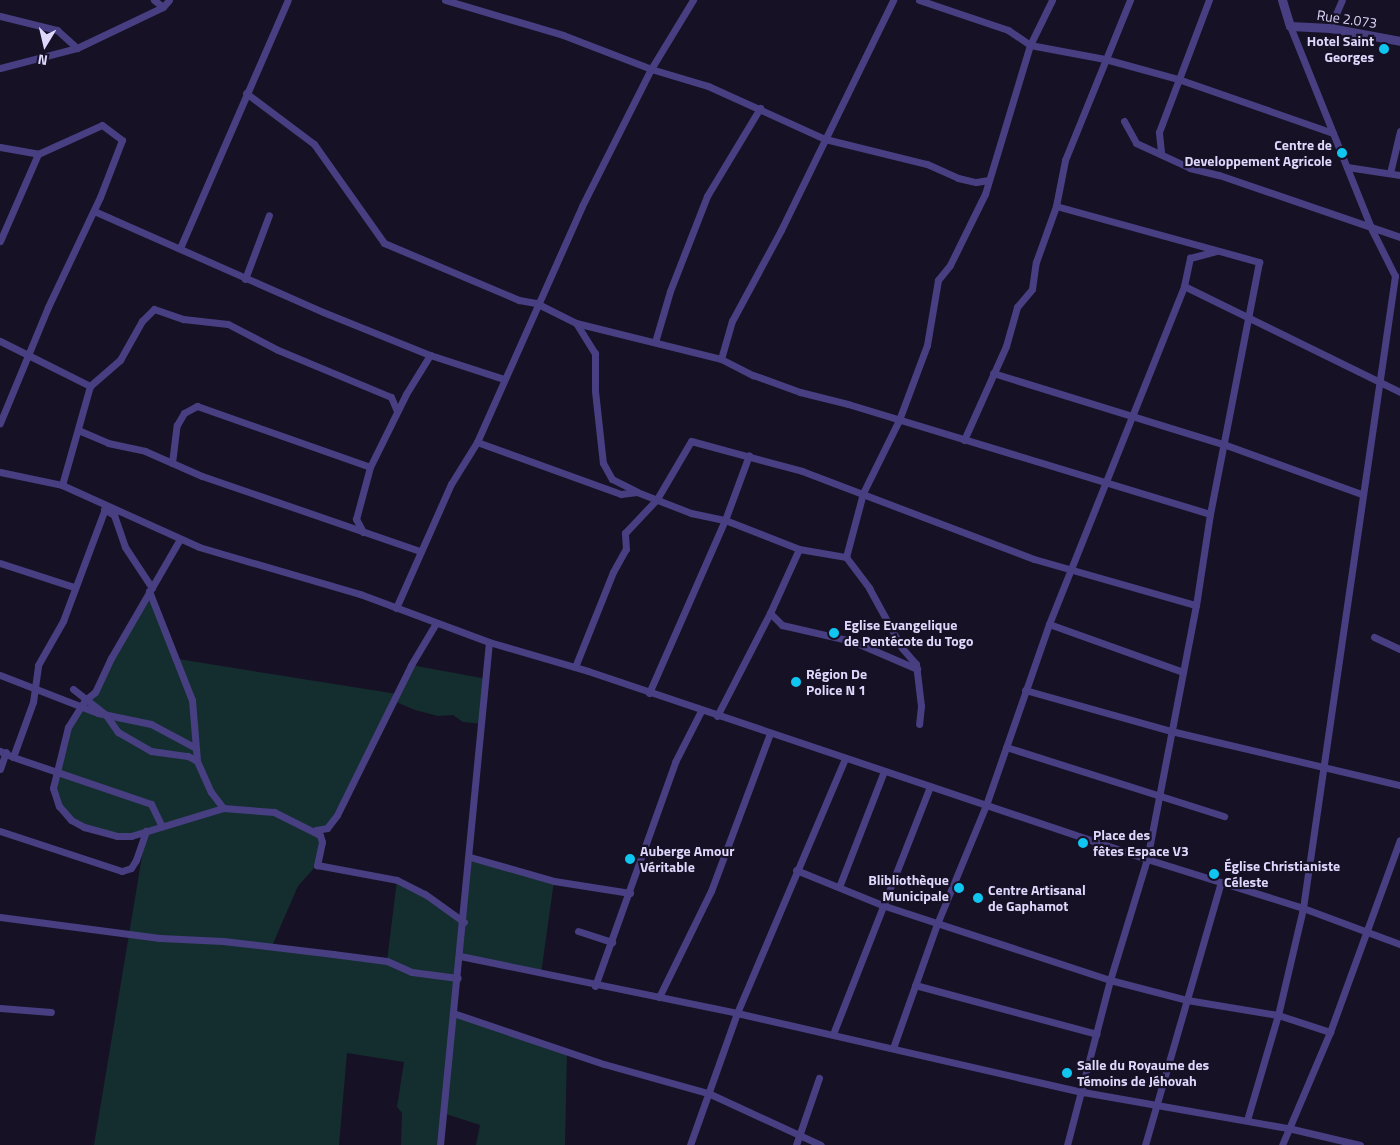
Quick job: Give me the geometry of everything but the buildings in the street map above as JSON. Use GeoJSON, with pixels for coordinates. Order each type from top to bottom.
{"type":"FeatureCollection","features":[{"type":"Feature","properties":{"kind":"street"},"geometry":{"type":"LineString","coordinates":[[154,0],[163,7]]}},
{"type":"Feature","properties":{"kind":"street"},"geometry":{"type":"LineString","coordinates":[[0,68],[77,48],[163,7],[169,0]]}},
{"type":"Feature","properties":{"kind":"street"},"geometry":{"type":"LineString","coordinates":[[180,248],[239,118],[246,94],[288,0]]}},
{"type":"Feature","properties":{"kind":"street"},"geometry":{"type":"LineString","coordinates":[[445,0],[563,35],[651,68],[708,86],[825,139],[910,159],[958,178],[976,182],[989,180]]}},
{"type":"Feature","properties":{"kind":"street"},"geometry":{"type":"LineString","coordinates":[[396,608],[451,484],[477,442],[536,303],[651,68],[693,0]]}},
{"type":"Feature","properties":{"kind":"street"},"geometry":{"type":"LineString","coordinates":[[721,359],[732,321],[825,139],[893,0]]}},
{"type":"Feature","properties":{"kind":"street"},"geometry":{"type":"LineString","coordinates":[[919,0],[1008,30],[1030,45],[1105,59],[1178,79],[1333,133]]}},
{"type":"Feature","properties":{"kind":"street"},"geometry":{"type":"LineString","coordinates":[[846,557],[863,493],[899,420],[927,345],[938,280],[959,248],[989,180],[1030,45],[1052,0]]}},
{"type":"Feature","properties":{"kind":"street"},"geometry":{"type":"LineString","coordinates":[[964,440],[1006,346],[1017,307],[1032,289],[1036,262],[1056,206],[1065,160],[1130,0]]}},
{"type":"Feature","properties":{"kind":"street"},"geometry":{"type":"LineString","coordinates":[[1161,152],[1159,132],[1209,0]]}},
{"type":"Feature","properties":{"kind":"street"},"geometry":{"type":"LineString","coordinates":[[1247,1120],[1278,1015],[1303,908],[1377,382],[1398,277],[1372,230],[1290,26],[1282,0]]}},
{"type":"Feature","properties":{"kind":"street"},"geometry":{"type":"LineString","coordinates":[[1330,28],[1342,0]]}},
{"type":"Feature","properties":{"kind":"street"},"geometry":{"type":"LineString","coordinates":[[0,16],[57,30],[77,48]]}},
{"type":"Feature","properties":{"kind":"street","name":"Rue 2.073"},"geometry":{"type":"LineString","coordinates":[[1290,26],[1330,28],[1400,41]]}},
{"type":"Feature","properties":{"kind":"street"},"geometry":{"type":"LineString","coordinates":[[246,94],[314,144],[384,243],[519,300],[536,303],[576,323],[721,359],[753,375],[800,392],[1210,514]]}},
{"type":"Feature","properties":{"kind":"street"},"geometry":{"type":"LineString","coordinates":[[655,342],[670,290],[707,196],[760,108]]}},
{"type":"Feature","properties":{"kind":"street"},"geometry":{"type":"LineString","coordinates":[[1124,122],[1136,143],[1161,152],[1190,168],[1219,175],[1372,230],[1400,237]]}},
{"type":"Feature","properties":{"kind":"street"},"geometry":{"type":"LineString","coordinates":[[0,147],[38,154],[102,125],[122,140],[94,211],[48,307],[0,423]]}},
{"type":"Feature","properties":{"kind":"street"},"geometry":{"type":"LineString","coordinates":[[1390,173],[1400,131]]}},
{"type":"Feature","properties":{"kind":"street"},"geometry":{"type":"LineString","coordinates":[[0,241],[38,154]]}},
{"type":"Feature","properties":{"kind":"street"},"geometry":{"type":"LineString","coordinates":[[1347,167],[1400,175]]}},
{"type":"Feature","properties":{"kind":"street"},"geometry":{"type":"LineString","coordinates":[[1056,206],[1185,240],[1216,251],[1259,262],[1226,445],[1210,514],[1196,605],[1147,859],[1110,980],[1083,1092],[1067,1145]]}},
{"type":"Feature","properties":{"kind":"street"},"geometry":{"type":"LineString","coordinates":[[94,211],[180,248],[245,279],[430,354],[504,379]]}},
{"type":"Feature","properties":{"kind":"street"},"geometry":{"type":"LineString","coordinates":[[245,279],[269,215]]}},
{"type":"Feature","properties":{"kind":"street"},"geometry":{"type":"LineString","coordinates":[[893,1048],[937,924],[986,805],[1024,690],[1049,624],[1073,568],[1184,286],[1190,258],[1216,251]]}},
{"type":"Feature","properties":{"kind":"street"},"geometry":{"type":"LineString","coordinates":[[1184,286],[1249,320],[1400,392]]}},
{"type":"Feature","properties":{"kind":"street"},"geometry":{"type":"LineString","coordinates":[[62,486],[90,386],[120,360],[142,321],[154,309],[183,318],[228,324],[278,350],[391,397],[398,411]]}},
{"type":"Feature","properties":{"kind":"street"},"geometry":{"type":"LineString","coordinates":[[576,323],[595,353],[595,391],[603,463],[607,474],[617,483],[691,513],[725,520],[799,549],[846,557],[869,588],[917,669],[921,706],[919,724]]}},
{"type":"Feature","properties":{"kind":"street"},"geometry":{"type":"LineString","coordinates":[[0,340],[30,353],[90,386]]}},
{"type":"Feature","properties":{"kind":"street"},"geometry":{"type":"LineString","coordinates":[[363,532],[356,519],[370,467],[398,411],[430,354]]}},
{"type":"Feature","properties":{"kind":"street"},"geometry":{"type":"LineString","coordinates":[[993,372],[1226,445],[1361,494]]}},
{"type":"Feature","properties":{"kind":"street"},"geometry":{"type":"LineString","coordinates":[[172,463],[177,425],[184,413],[197,406],[370,467]]}},
{"type":"Feature","properties":{"kind":"street"},"geometry":{"type":"LineString","coordinates":[[78,430],[108,443],[128,446],[420,551]]}},
{"type":"Feature","properties":{"kind":"street"},"geometry":{"type":"LineString","coordinates":[[575,667],[613,572],[626,549],[625,533],[657,499],[691,441],[749,455],[863,493],[1034,559],[1073,568],[1196,605]]}},
{"type":"Feature","properties":{"kind":"street"},"geometry":{"type":"LineString","coordinates":[[477,442],[621,494],[637,492]]}},
{"type":"Feature","properties":{"kind":"street"},"geometry":{"type":"LineString","coordinates":[[649,693],[725,520],[749,455]]}},
{"type":"Feature","properties":{"kind":"street"},"geometry":{"type":"LineString","coordinates":[[0,472],[62,486],[105,508],[180,539],[396,608],[490,642],[575,667],[701,711],[1147,859],[1303,908],[1400,944]]}},
{"type":"Feature","properties":{"kind":"street"},"geometry":{"type":"LineString","coordinates":[[12,757],[32,702],[38,665],[64,621],[74,587],[105,508]]}},
{"type":"Feature","properties":{"kind":"street"},"geometry":{"type":"LineString","coordinates":[[105,508],[114,516],[123,543],[150,589],[192,700],[194,747],[197,761],[211,792],[222,808]]}},
{"type":"Feature","properties":{"kind":"street"},"geometry":{"type":"LineString","coordinates":[[180,539],[88,698],[68,727],[59,773],[54,788],[56,801],[71,820],[99,833],[117,836],[146,831],[222,808],[274,812],[316,830],[327,828],[337,815],[411,665],[436,623]]}},
{"type":"Feature","properties":{"kind":"street"},"geometry":{"type":"LineString","coordinates":[[716,716],[770,613],[799,549]]}},
{"type":"Feature","properties":{"kind":"street"},"geometry":{"type":"LineString","coordinates":[[0,563],[74,587]]}},
{"type":"Feature","properties":{"kind":"street"},"geometry":{"type":"LineString","coordinates":[[770,613],[782,625],[852,641],[917,669]]}},
{"type":"Feature","properties":{"kind":"street"},"geometry":{"type":"LineString","coordinates":[[1049,624],[1183,672]]}},
{"type":"Feature","properties":{"kind":"street"},"geometry":{"type":"LineString","coordinates":[[1374,637],[1400,649]]}},
{"type":"Feature","properties":{"kind":"street"},"geometry":{"type":"LineString","coordinates":[[440,1145],[464,922],[490,642]]}},
{"type":"Feature","properties":{"kind":"street"},"geometry":{"type":"LineString","coordinates":[[0,675],[81,706],[106,714],[151,724],[194,747]]}},
{"type":"Feature","properties":{"kind":"street"},"geometry":{"type":"LineString","coordinates":[[73,689],[88,698],[106,714],[118,732],[151,750],[188,756],[197,761]]}},
{"type":"Feature","properties":{"kind":"street"},"geometry":{"type":"LineString","coordinates":[[1024,690],[1171,731],[1400,785]]}},
{"type":"Feature","properties":{"kind":"street"},"geometry":{"type":"LineString","coordinates":[[595,986],[630,894],[675,762],[701,711]]}},
{"type":"Feature","properties":{"kind":"street"},"geometry":{"type":"LineString","coordinates":[[659,997],[711,891],[770,733]]}},
{"type":"Feature","properties":{"kind":"street"},"geometry":{"type":"LineString","coordinates":[[1006,747],[1159,798],[1224,816]]}},
{"type":"Feature","properties":{"kind":"street"},"geometry":{"type":"LineString","coordinates":[[0,769],[3,752],[12,757],[151,804],[162,827]]}},
{"type":"Feature","properties":{"kind":"street"},"geometry":{"type":"LineString","coordinates":[[690,1145],[737,1013],[845,758]]}},
{"type":"Feature","properties":{"kind":"street"},"geometry":{"type":"LineString","coordinates":[[839,887],[884,771]]}},
{"type":"Feature","properties":{"kind":"street"},"geometry":{"type":"LineString","coordinates":[[833,1034],[882,904],[930,786]]}},
{"type":"Feature","properties":{"kind":"street"},"geometry":{"type":"LineString","coordinates":[[316,830],[322,842],[317,865],[397,880],[424,894],[464,922]]}},
{"type":"Feature","properties":{"kind":"street"},"geometry":{"type":"LineString","coordinates":[[0,831],[122,871],[131,868],[136,860],[146,831]]}},
{"type":"Feature","properties":{"kind":"street"},"geometry":{"type":"LineString","coordinates":[[1282,1145],[1330,1032],[1400,840]]}},
{"type":"Feature","properties":{"kind":"street"},"geometry":{"type":"LineString","coordinates":[[470,857],[554,881],[630,894]]}},
{"type":"Feature","properties":{"kind":"street"},"geometry":{"type":"LineString","coordinates":[[796,870],[937,924],[1110,980],[1187,1000],[1278,1015],[1330,1032]]}},
{"type":"Feature","properties":{"kind":"street"},"geometry":{"type":"LineString","coordinates":[[1145,1145],[1221,882]]}},
{"type":"Feature","properties":{"kind":"street"},"geometry":{"type":"LineString","coordinates":[[0,916],[160,938],[223,941],[387,961],[412,972],[458,978]]}},
{"type":"Feature","properties":{"kind":"street"},"geometry":{"type":"LineString","coordinates":[[578,931],[612,942]]}},
{"type":"Feature","properties":{"kind":"street"},"geometry":{"type":"LineString","coordinates":[[460,956],[595,986],[737,1013],[1083,1092],[1247,1120],[1360,1145]]}},
{"type":"Feature","properties":{"kind":"street"},"geometry":{"type":"LineString","coordinates":[[915,985],[1096,1034]]}},
{"type":"Feature","properties":{"kind":"street"},"geometry":{"type":"LineString","coordinates":[[0,1008],[51,1012]]}},
{"type":"Feature","properties":{"kind":"street"},"geometry":{"type":"LineString","coordinates":[[453,1013],[604,1064],[708,1094],[799,1137],[821,1145]]}},
{"type":"Feature","properties":{"kind":"street"},"geometry":{"type":"LineString","coordinates":[[796,1145],[819,1078]]}},
{"type":"Feature","properties":{"kind":"green space"},"geometry":{"type":"Polygon","coordinates":[[[149,591],[178,659],[397,694],[411,665],[487,679],[484,724],[463,722],[453,715],[438,716],[415,710],[394,701],[327,828],[316,830],[322,842],[317,865],[298,886],[272,946],[387,961],[397,880],[464,922],[470,857],[554,881],[541,974],[461,956],[454,1013],[567,1051],[565,1145],[476,1145],[480,1125],[443,1113],[439,1145],[401,1145],[402,1113],[397,1107],[404,1062],[347,1053],[339,1145],[94,1145],[146,832],[121,836],[84,827],[59,806],[53,788],[68,727],[95,692],[149,591]]]}},
{"type":"Feature","properties":{"kind":"place","name":"Hotel Saint Georges"},"geometry":{"type":"Point","coordinates":[1384,49]}},
{"type":"Feature","properties":{"kind":"place","name":"Centre de Developpement Agricole"},"geometry":{"type":"Point","coordinates":[1342,153]}},
{"type":"Feature","properties":{"kind":"place","name":"Eglise Evangelique de Pentécote du Togo"},"geometry":{"type":"Point","coordinates":[834,633]}},
{"type":"Feature","properties":{"kind":"place","name":"Région De Police N 1"},"geometry":{"type":"Point","coordinates":[796,682]}},
{"type":"Feature","properties":{"kind":"place","name":"Place des fêtes Espace V3"},"geometry":{"type":"Point","coordinates":[1083,843]}},
{"type":"Feature","properties":{"kind":"place","name":"Auberge Amour Véritable"},"geometry":{"type":"Point","coordinates":[630,859]}},
{"type":"Feature","properties":{"kind":"place","name":"Église Christianiste Céleste"},"geometry":{"type":"Point","coordinates":[1214,874]}},
{"type":"Feature","properties":{"kind":"place","name":"Blibliothèque Municipale"},"geometry":{"type":"Point","coordinates":[959,888]}},
{"type":"Feature","properties":{"kind":"place","name":"Centre Artisanal de Gaphamot"},"geometry":{"type":"Point","coordinates":[978,898]}},
{"type":"Feature","properties":{"kind":"place","name":"Salle du Royaume des Témoins de Jéhovah"},"geometry":{"type":"Point","coordinates":[1067,1073]}}]}
